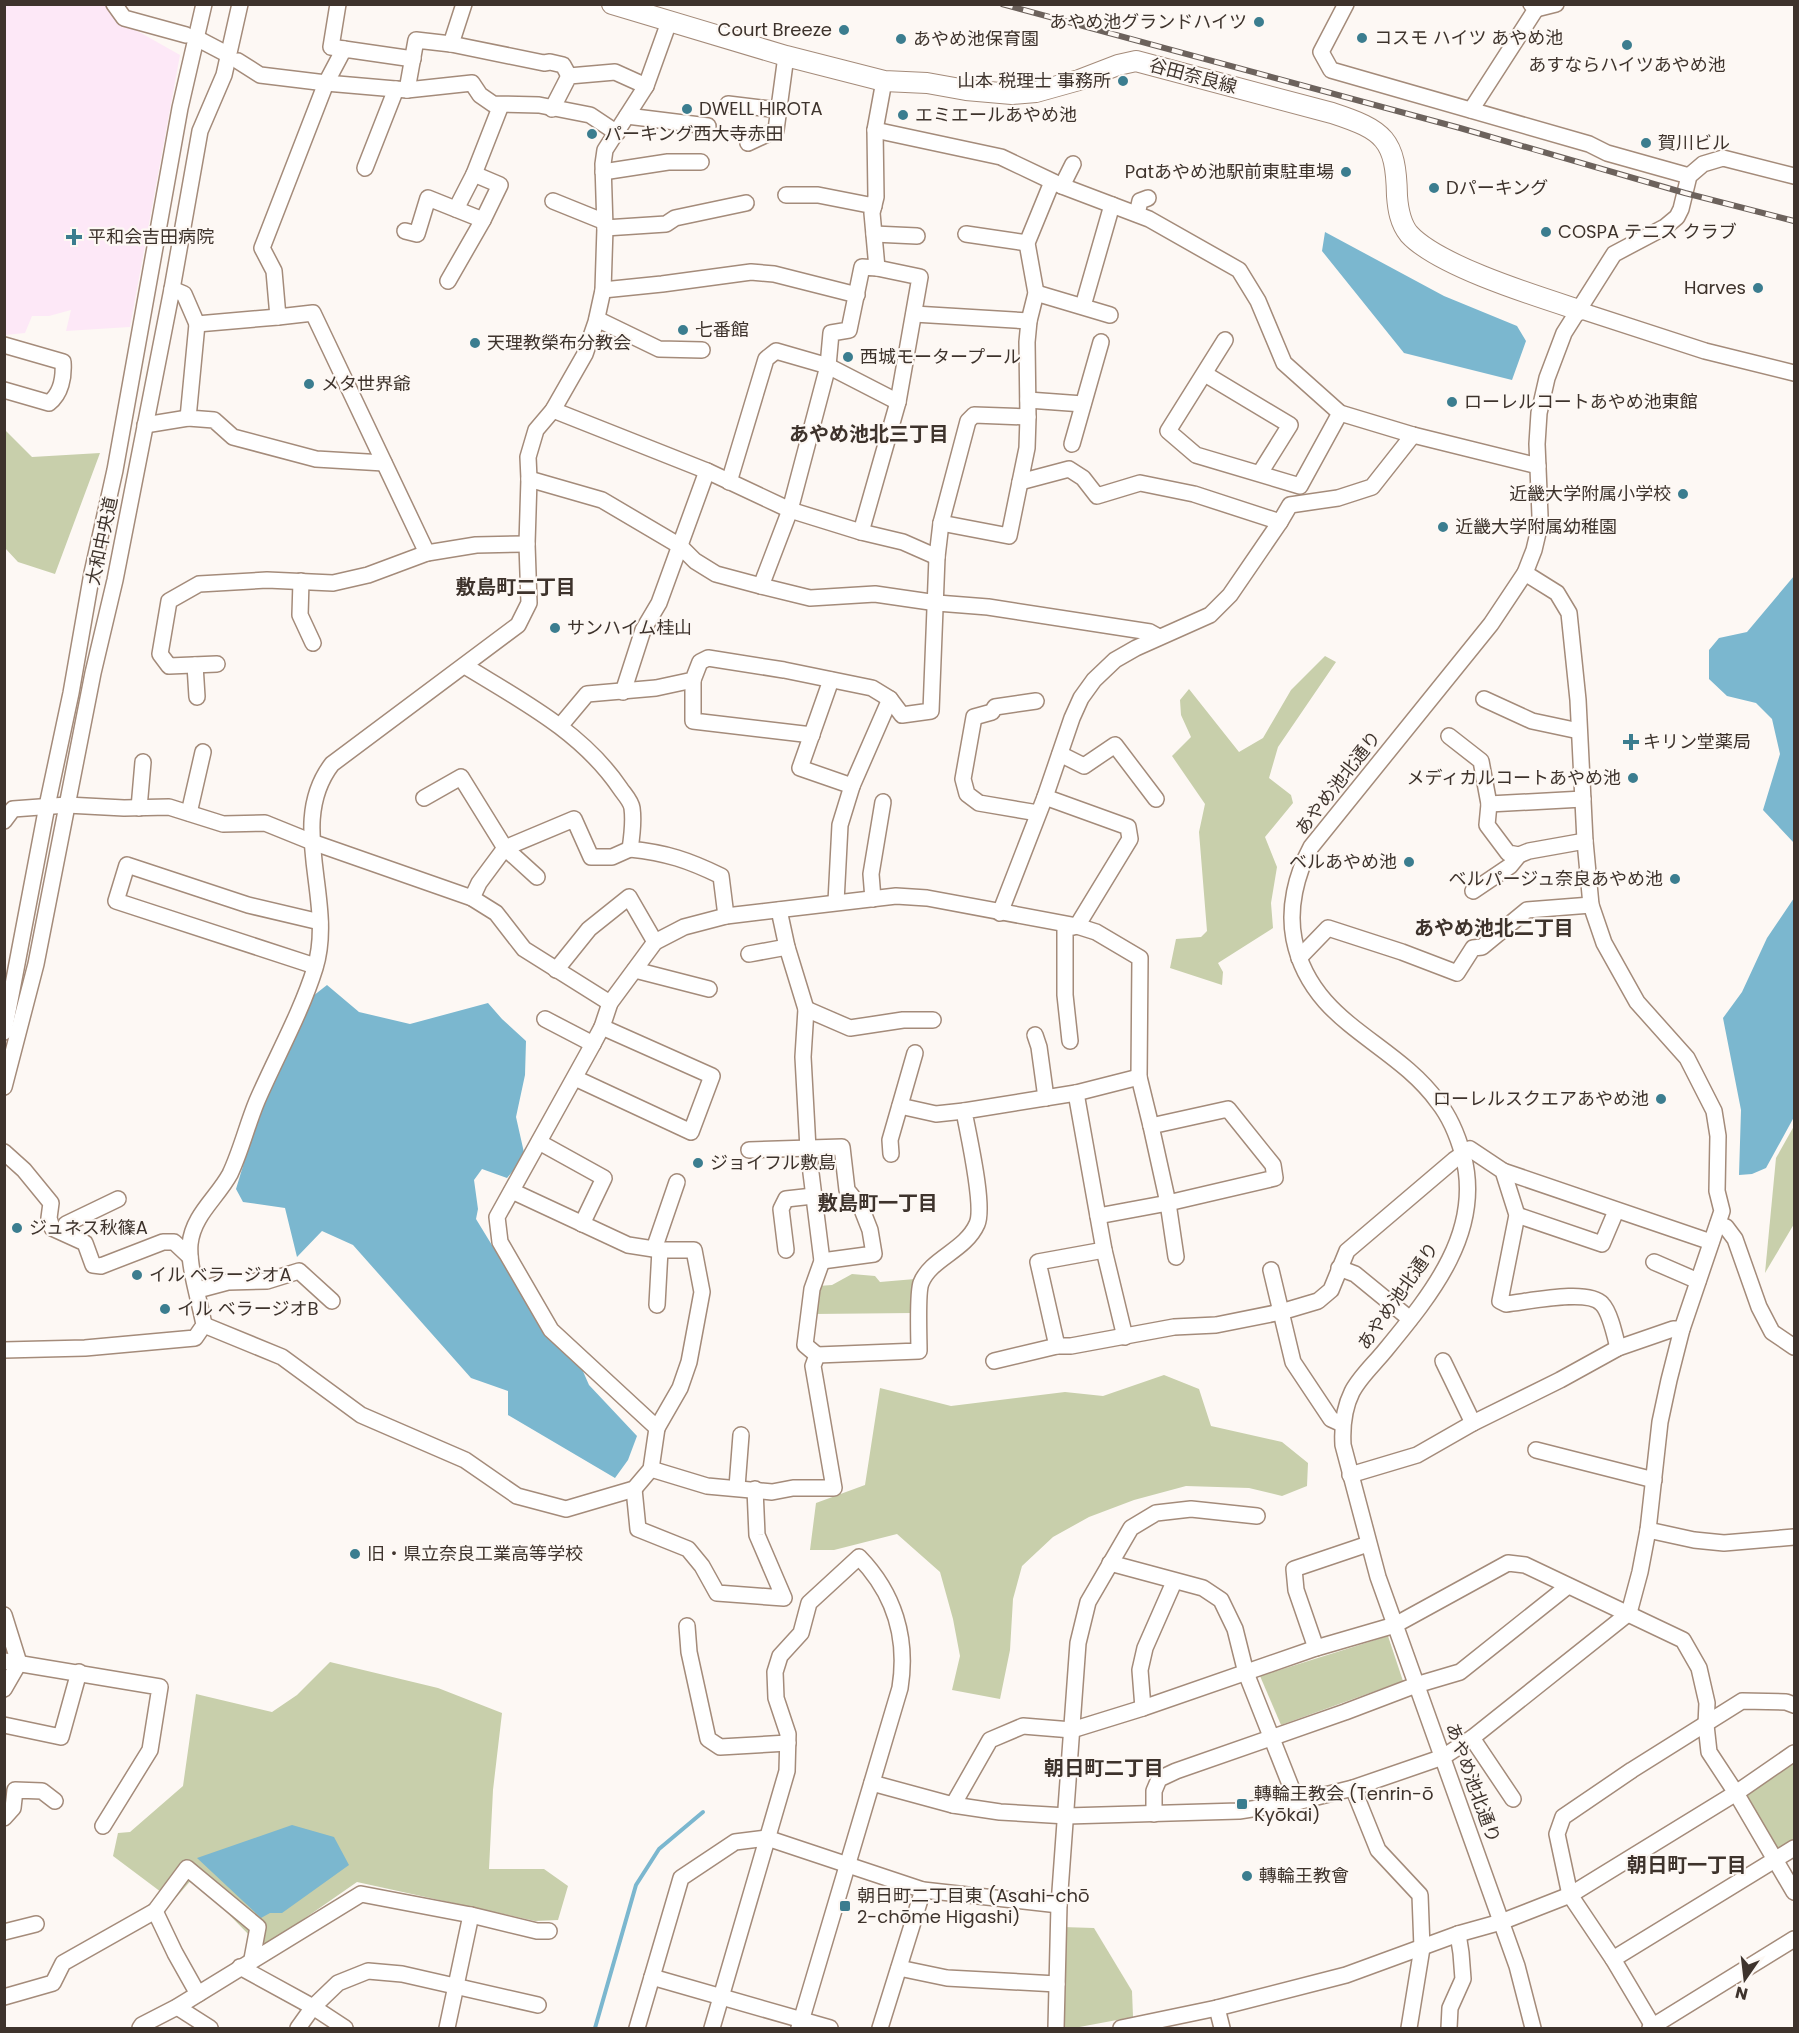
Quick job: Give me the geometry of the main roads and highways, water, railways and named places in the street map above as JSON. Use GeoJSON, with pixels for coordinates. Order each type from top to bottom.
{"type":"FeatureCollection","features":[{"type":"Feature","properties":{"kind":"main road","name":"谷田奈良線"},"geometry":{"type":"LineString","coordinates":[[612,4],[786,56],[885,81],[927,83],[966,90],[1012,94],[1036,92],[1079,80],[1118,65],[1136,62],[1341,116],[1374,130],[1388,145],[1397,171],[1398,208],[1407,232],[1416,241],[1463,267],[1579,310]]}},
{"type":"Feature","properties":{"kind":"water"},"geometry":{"type":"Polygon","coordinates":[[[1325,232],[1444,296],[1517,326],[1526,341],[1512,380],[1404,353],[1322,251],[1325,232]]]}},
{"type":"Feature","properties":{"kind":"water"},"geometry":{"type":"Polygon","coordinates":[[[1794,576],[1794,843],[1763,810],[1780,754],[1772,719],[1756,703],[1727,696],[1709,679],[1709,650],[1719,638],[1747,632],[1794,576]]]}},
{"type":"Feature","properties":{"kind":"water"},"geometry":{"type":"Polygon","coordinates":[[[1794,898],[1794,1117],[1766,1168],[1752,1174],[1739,1175],[1741,1110],[1723,1018],[1742,992],[1767,938],[1794,898]]]}},
{"type":"Feature","properties":{"kind":"water"},"geometry":{"type":"Polygon","coordinates":[[[327,985],[359,1012],[410,1024],[488,1003],[526,1041],[525,1075],[516,1117],[525,1157],[507,1178],[482,1169],[474,1180],[478,1209],[476,1219],[542,1327],[582,1369],[589,1385],[637,1436],[628,1460],[615,1478],[508,1415],[508,1391],[471,1378],[353,1245],[322,1231],[297,1257],[285,1208],[243,1202],[236,1189],[259,1113],[313,996],[327,985]]]}},
{"type":"Feature","properties":{"kind":"water"},"geometry":{"type":"Polygon","coordinates":[[[292,1825],[334,1837],[349,1865],[282,1913],[270,1913],[261,1918],[197,1858],[292,1825]]]}},
{"type":"Feature","properties":{"kind":"waterway"},"geometry":{"type":"LineString","coordinates":[[595,2028],[636,1885],[659,1849],[703,1812]]}},
{"type":"Feature","properties":{"kind":"railway"},"geometry":{"type":"LineString","coordinates":[[1002,4],[1794,221]]}},
{"type":"Feature","properties":{"kind":"place","name":"あやめ池グランドハイツ"},"geometry":{"type":"Point","coordinates":[1259,22]}},
{"type":"Feature","properties":{"kind":"place","name":"Court Breeze"},"geometry":{"type":"Point","coordinates":[844,30]}},
{"type":"Feature","properties":{"kind":"place","name":"コスモ ハイツ あやめ池"},"geometry":{"type":"Point","coordinates":[1362,38]}},
{"type":"Feature","properties":{"kind":"place","name":"あやめ池保育園"},"geometry":{"type":"Point","coordinates":[901,39]}},
{"type":"Feature","properties":{"kind":"place","name":"あすならハイツあやめ池"},"geometry":{"type":"Point","coordinates":[1627,45]}},
{"type":"Feature","properties":{"kind":"place","name":"山本 税理士 事務所"},"geometry":{"type":"Point","coordinates":[1123,81]}},
{"type":"Feature","properties":{"kind":"place","name":"DWELL HIROTA"},"geometry":{"type":"Point","coordinates":[687,109]}},
{"type":"Feature","properties":{"kind":"place","name":"エミエールあやめ池"},"geometry":{"type":"Point","coordinates":[903,115]}},
{"type":"Feature","properties":{"kind":"place","name":"パーキング西大寺赤田"},"geometry":{"type":"Point","coordinates":[592,134]}},
{"type":"Feature","properties":{"kind":"place","name":"賀川ビル"},"geometry":{"type":"Point","coordinates":[1646,143]}},
{"type":"Feature","properties":{"kind":"place","name":"Patあやめ池駅前東駐車場"},"geometry":{"type":"Point","coordinates":[1346,172]}},
{"type":"Feature","properties":{"kind":"place","name":"Dパーキング"},"geometry":{"type":"Point","coordinates":[1434,188]}},
{"type":"Feature","properties":{"kind":"place","name":"COSPA テニス クラブ"},"geometry":{"type":"Point","coordinates":[1546,232]}},
{"type":"Feature","properties":{"kind":"place","name":"平和会吉田病院"},"geometry":{"type":"Point","coordinates":[74,237]}},
{"type":"Feature","properties":{"kind":"place","name":"Harves"},"geometry":{"type":"Point","coordinates":[1758,288]}},
{"type":"Feature","properties":{"kind":"place","name":"七番館"},"geometry":{"type":"Point","coordinates":[683,330]}},
{"type":"Feature","properties":{"kind":"place","name":"天理教榮布分教会"},"geometry":{"type":"Point","coordinates":[475,343]}},
{"type":"Feature","properties":{"kind":"place","name":"西城モータープール"},"geometry":{"type":"Point","coordinates":[848,357]}},
{"type":"Feature","properties":{"kind":"place","name":"メタ世界爺"},"geometry":{"type":"Point","coordinates":[309,384]}},
{"type":"Feature","properties":{"kind":"place","name":"ローレルコートあやめ池東館"},"geometry":{"type":"Point","coordinates":[1452,402]}},
{"type":"Feature","properties":{"kind":"place","name":"近畿大学附属小学校"},"geometry":{"type":"Point","coordinates":[1683,494]}},
{"type":"Feature","properties":{"kind":"place","name":"近畿大学附属幼稚園"},"geometry":{"type":"Point","coordinates":[1443,527]}},
{"type":"Feature","properties":{"kind":"place","name":"サンハイム桂山"},"geometry":{"type":"Point","coordinates":[555,628]}},
{"type":"Feature","properties":{"kind":"place","name":"キリン堂薬局"},"geometry":{"type":"Point","coordinates":[1631,742]}},
{"type":"Feature","properties":{"kind":"place","name":"メディカルコートあやめ池"},"geometry":{"type":"Point","coordinates":[1633,778]}},
{"type":"Feature","properties":{"kind":"place","name":"ベルあやめ池"},"geometry":{"type":"Point","coordinates":[1409,862]}},
{"type":"Feature","properties":{"kind":"place","name":"ベルパージュ奈良あやめ池"},"geometry":{"type":"Point","coordinates":[1675,879]}},
{"type":"Feature","properties":{"kind":"place","name":"ローレルスクエアあやめ池"},"geometry":{"type":"Point","coordinates":[1661,1099]}},
{"type":"Feature","properties":{"kind":"place","name":"ジョイフル敷島"},"geometry":{"type":"Point","coordinates":[698,1163]}},
{"type":"Feature","properties":{"kind":"place","name":"ジュネス秋篠A"},"geometry":{"type":"Point","coordinates":[17,1228]}},
{"type":"Feature","properties":{"kind":"place","name":"イル ベラージオA"},"geometry":{"type":"Point","coordinates":[137,1275]}},
{"type":"Feature","properties":{"kind":"place","name":"イル ベラージオB"},"geometry":{"type":"Point","coordinates":[165,1309]}},
{"type":"Feature","properties":{"kind":"place","name":"旧・県立奈良工業高等学校"},"geometry":{"type":"Point","coordinates":[355,1554]}},
{"type":"Feature","properties":{"kind":"place","name":"轉輪王教会 (Tenrin-ō Kyōkai)"},"geometry":{"type":"Point","coordinates":[1242,1804]}},
{"type":"Feature","properties":{"kind":"place","name":"轉輪王教會"},"geometry":{"type":"Point","coordinates":[1247,1876]}},
{"type":"Feature","properties":{"kind":"place","name":"朝日町二丁目東 (Asahi-chō 2-chōme Higashi)"},"geometry":{"type":"Point","coordinates":[845,1906]}},
{"type":"Feature","properties":{"kind":"district","name":"あやめ池北三丁目"},"geometry":{"type":"Point","coordinates":[869,434]}},
{"type":"Feature","properties":{"kind":"district","name":"敷島町二丁目"},"geometry":{"type":"Point","coordinates":[516,587]}},
{"type":"Feature","properties":{"kind":"district","name":"あやめ池北二丁目"},"geometry":{"type":"Point","coordinates":[1494,928]}},
{"type":"Feature","properties":{"kind":"district","name":"敷島町一丁目"},"geometry":{"type":"Point","coordinates":[878,1203]}},
{"type":"Feature","properties":{"kind":"district","name":"朝日町二丁目"},"geometry":{"type":"Point","coordinates":[1104,1768]}},
{"type":"Feature","properties":{"kind":"district","name":"朝日町一丁目"},"geometry":{"type":"Point","coordinates":[1687,1865]}}]}
